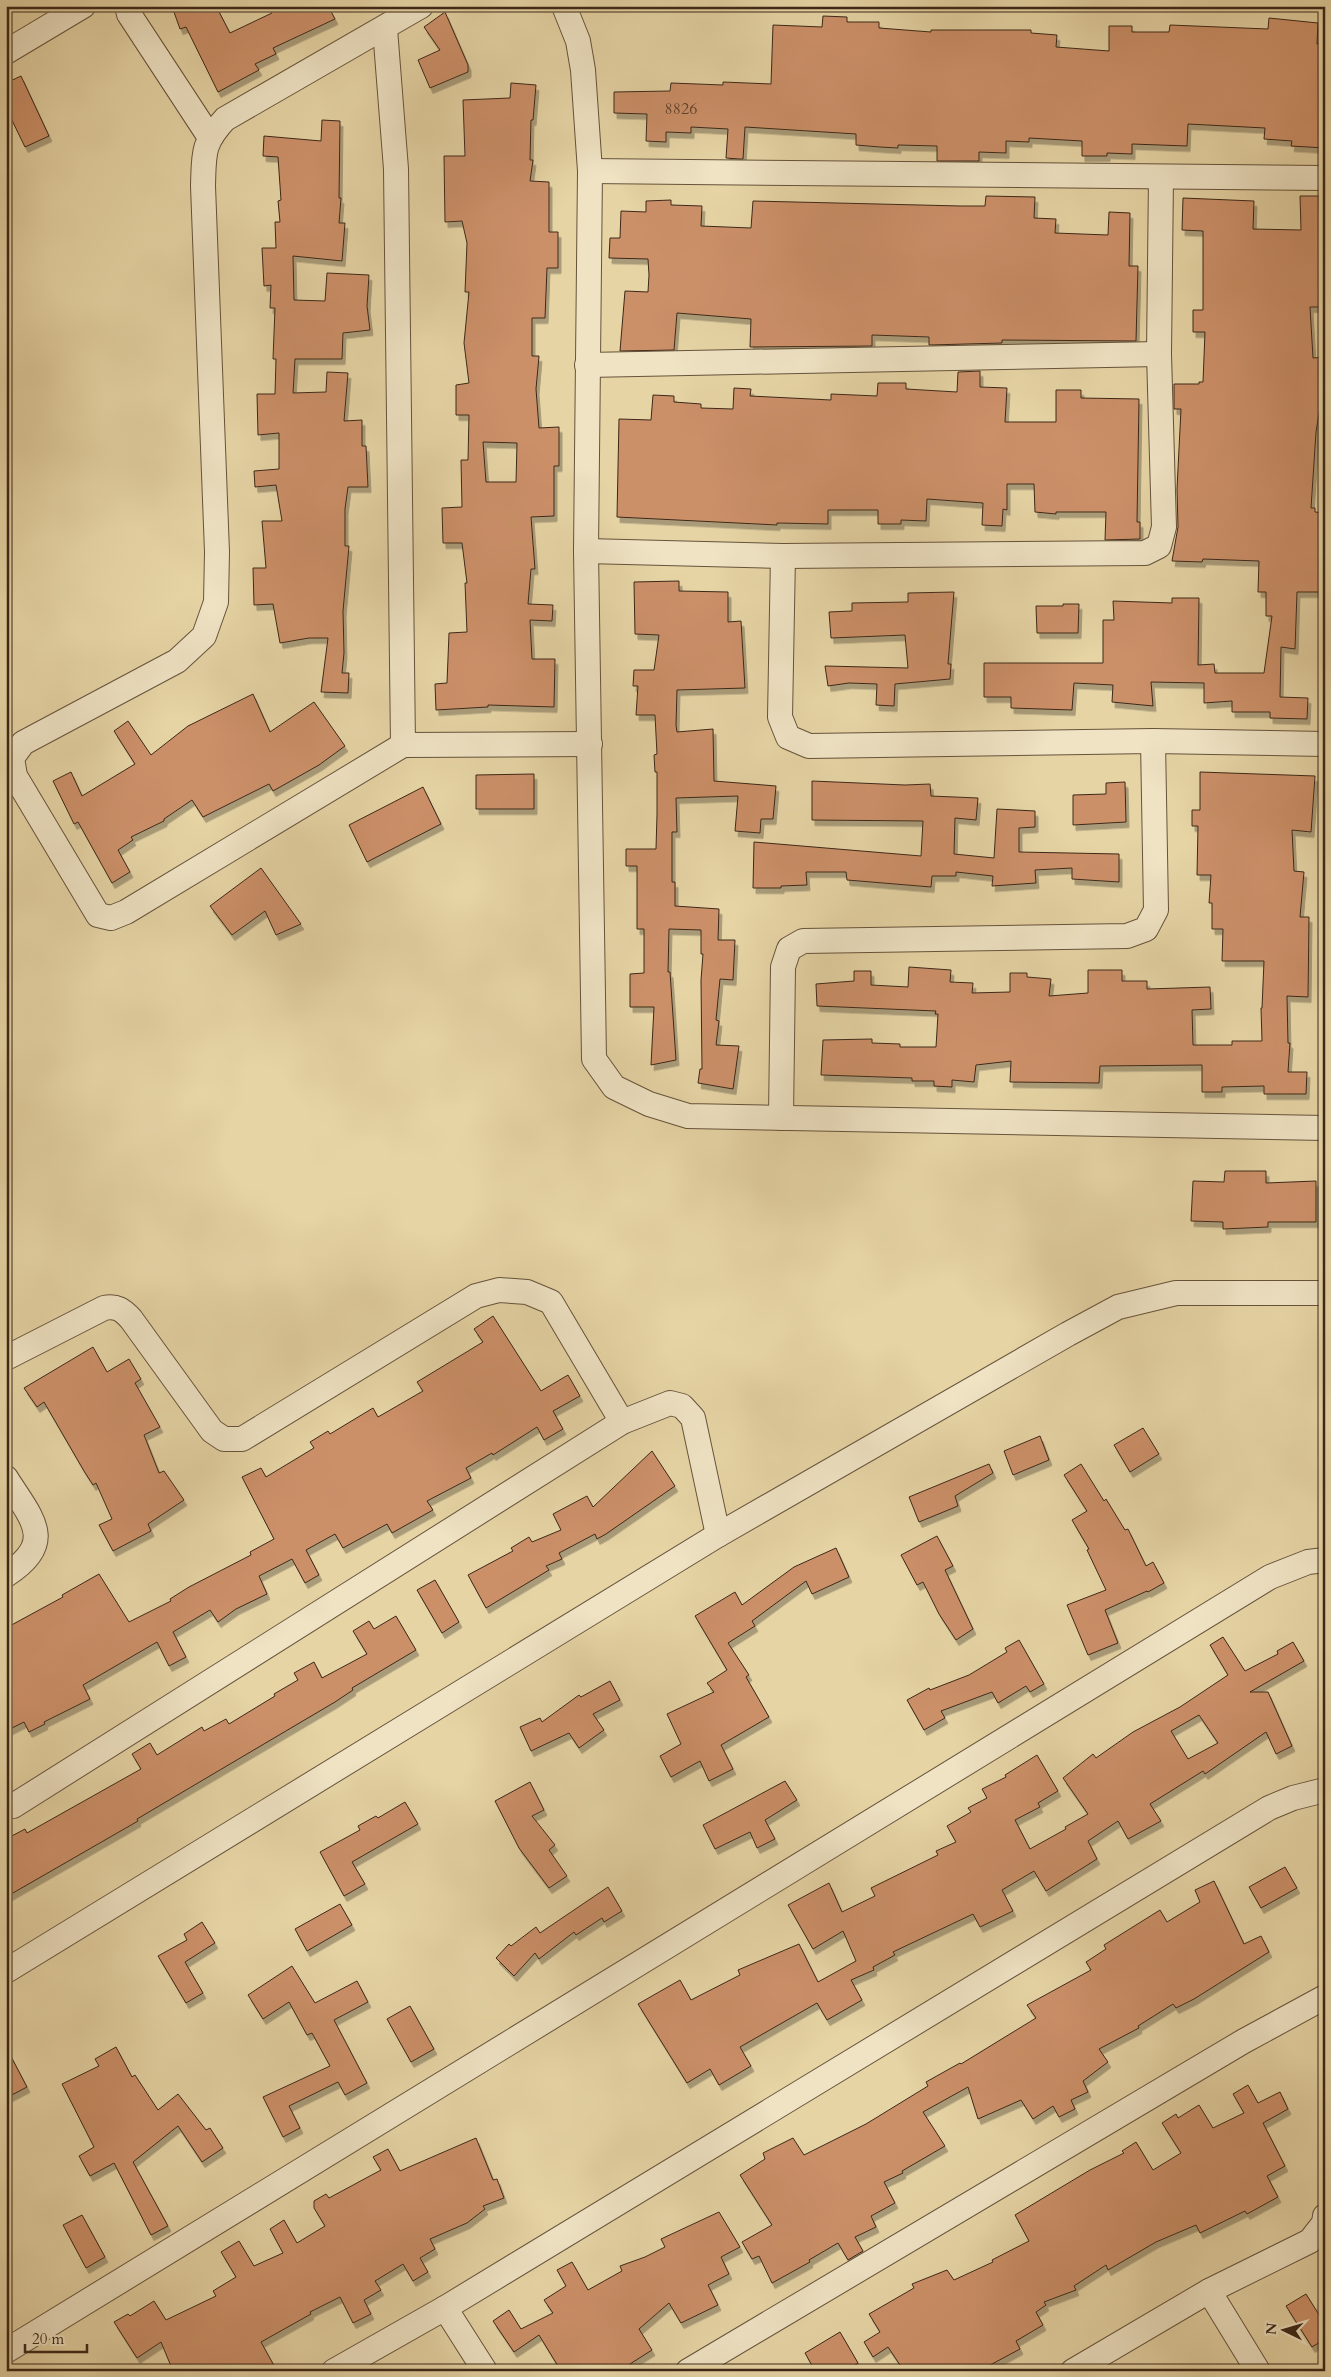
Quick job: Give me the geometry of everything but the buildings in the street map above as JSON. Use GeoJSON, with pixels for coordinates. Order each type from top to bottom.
{"type":"FeatureCollection","features":[{"type":"Feature","properties":{"kind":"street"},"geometry":{"type":"LineString","coordinates":[[6,52],[83,6]]}},
{"type":"Feature","properties":{"kind":"street"},"geometry":{"type":"LineString","coordinates":[[127,6],[129,14],[209,136]]}},
{"type":"Feature","properties":{"kind":"street"},"geometry":{"type":"LineString","coordinates":[[422,6],[385,29],[225,119],[209,136],[204,159],[203,186],[218,552],[216,602],[204,636],[177,661],[23,743],[12,758],[15,776],[98,915],[111,918],[126,912],[402,746],[590,744]]}},
{"type":"Feature","properties":{"kind":"street"},"geometry":{"type":"LineString","coordinates":[[564,6],[578,41],[583,70],[590,171],[586,551],[594,1058],[614,1087],[649,1104],[688,1116],[1325,1128]]}},
{"type":"Feature","properties":{"kind":"street"},"geometry":{"type":"LineString","coordinates":[[385,29],[396,169],[402,746]]}},
{"type":"Feature","properties":{"kind":"street"},"geometry":{"type":"LineString","coordinates":[[590,171],[1325,178]]}},
{"type":"Feature","properties":{"kind":"street"},"geometry":{"type":"LineString","coordinates":[[586,551],[783,556],[1145,553],[1159,546],[1164,527],[1159,354],[1161,177]]}},
{"type":"Feature","properties":{"kind":"street"},"geometry":{"type":"LineString","coordinates":[[587,365],[1159,354]]}},
{"type":"Feature","properties":{"kind":"street"},"geometry":{"type":"LineString","coordinates":[[783,556],[780,716],[788,737],[809,746],[1154,741],[1325,744]]}},
{"type":"Feature","properties":{"kind":"street"},"geometry":{"type":"LineString","coordinates":[[781,1118],[783,967],[789,949],[803,941],[1127,936],[1146,929],[1156,910],[1154,741]]}},
{"type":"Feature","properties":{"kind":"street"},"geometry":{"type":"LineString","coordinates":[[6,1358],[104,1308],[113,1306],[124,1311],[131,1319],[212,1431],[224,1439],[242,1439],[476,1296],[499,1290],[527,1292],[551,1302],[622,1422]]}},
{"type":"Feature","properties":{"kind":"street"},"geometry":{"type":"LineString","coordinates":[[6,1971],[718,1534],[1118,1307],[1176,1293],[1325,1293]]}},
{"type":"Feature","properties":{"kind":"street"},"geometry":{"type":"LineString","coordinates":[[6,1808],[13,1806],[622,1422],[670,1403],[682,1406],[693,1418],[718,1534]]}},
{"type":"Feature","properties":{"kind":"street"},"geometry":{"type":"LineString","coordinates":[[6,1478],[36,1526],[36,1541],[30,1557],[6,1575]]}},
{"type":"Feature","properties":{"kind":"street"},"geometry":{"type":"LineString","coordinates":[[6,2351],[1270,1577],[1308,1562],[1325,1560]]}},
{"type":"Feature","properties":{"kind":"street"},"geometry":{"type":"LineString","coordinates":[[334,2371],[445,2308],[1269,1808],[1293,1798],[1325,1790]]}},
{"type":"Feature","properties":{"kind":"street"},"geometry":{"type":"LineString","coordinates":[[688,2371],[1244,2041],[1325,1997]]}},
{"type":"Feature","properties":{"kind":"street"},"geometry":{"type":"LineString","coordinates":[[1073,2371],[1209,2291],[1310,2241],[1324,2223],[1325,2216]]}},
{"type":"Feature","properties":{"kind":"street"},"geometry":{"type":"LineString","coordinates":[[1209,2291],[1258,2371]]}},
{"type":"Feature","properties":{"kind":"street"},"geometry":{"type":"LineString","coordinates":[[445,2308],[485,2371]]}}]}
